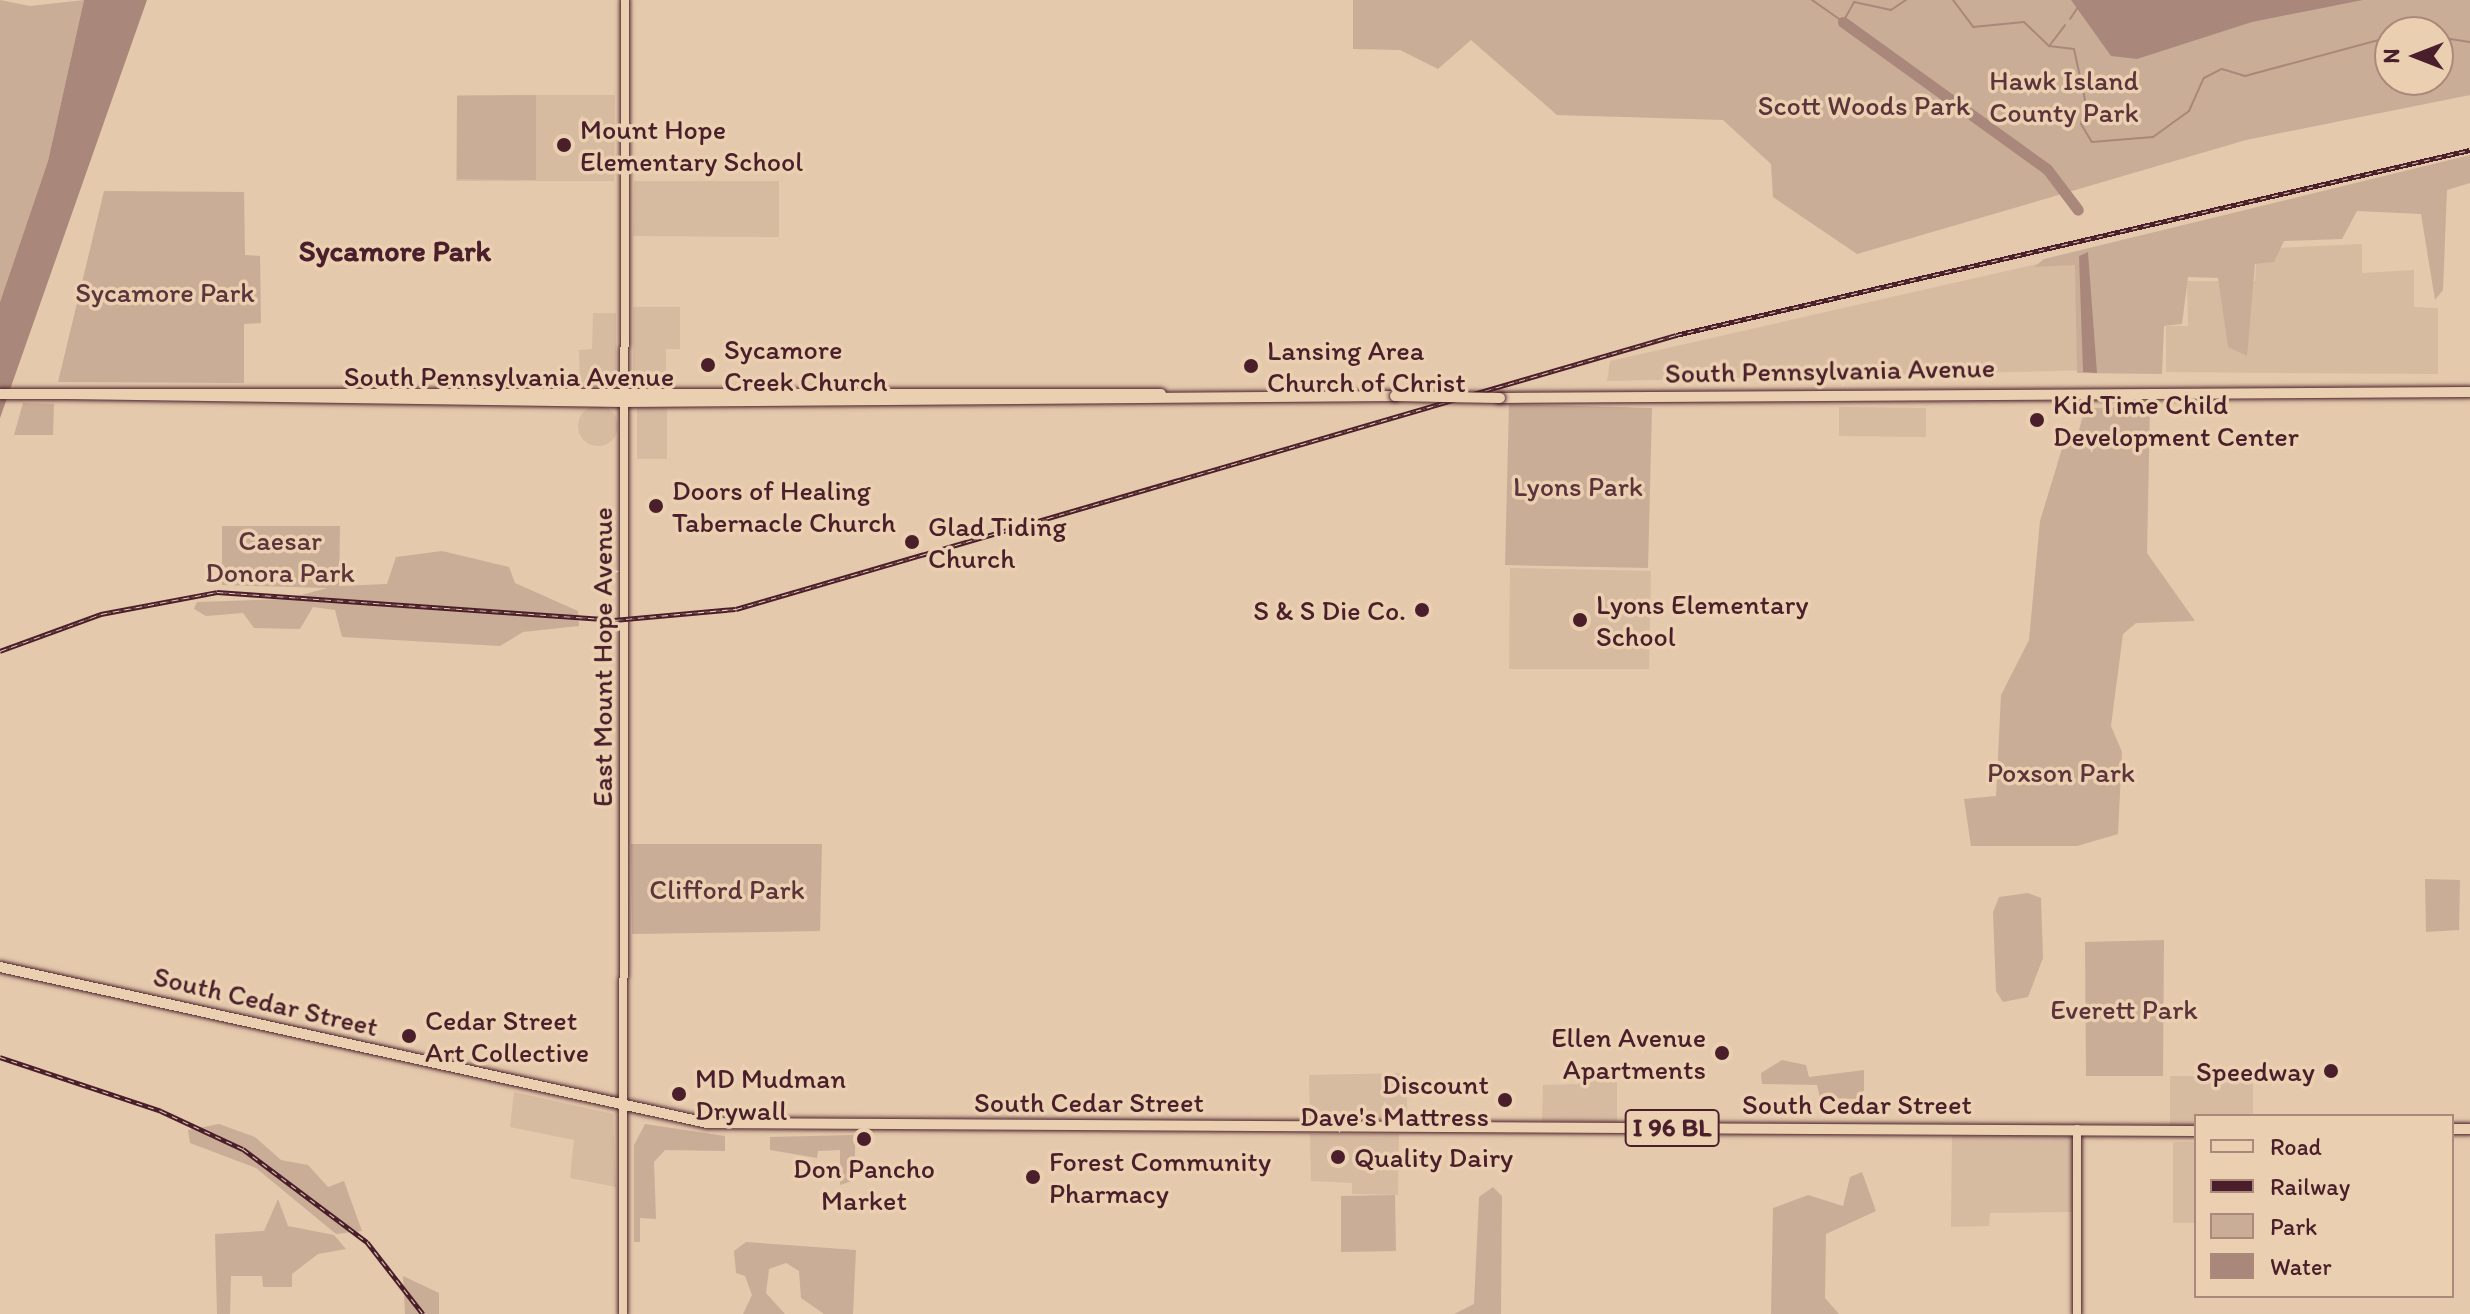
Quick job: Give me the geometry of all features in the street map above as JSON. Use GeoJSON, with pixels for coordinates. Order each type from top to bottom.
{"type":"FeatureCollection","features":[{"type":"Feature","properties":{"kind":"main road","name":"South Pennsylvania Avenue"},"geometry":{"type":"LineString","coordinates":[[0,394],[1500,398],[2470,392]]}},
{"type":"Feature","properties":{"kind":"main road","name":"South Cedar Street"},"geometry":{"type":"LineString","coordinates":[[0,967],[622,1107],[760,1125],[2194,1131]]}},
{"type":"Feature","properties":{"kind":"street","name":"East Mount Hope Avenue"},"geometry":{"type":"LineString","coordinates":[[623,1314],[625,0]]}},
{"type":"Feature","properties":{"kind":"street"},"geometry":{"type":"LineString","coordinates":[[2077,1129],[2077,1314]]}},
{"type":"Feature","properties":{"kind":"shaded area"},"geometry":{"type":"Polygon","coordinates":[[[457,95],[615,95],[614,181],[456,181],[457,95]]]}},
{"type":"Feature","properties":{"kind":"shaded area"},"geometry":{"type":"Polygon","coordinates":[[[634,181],[779,181],[779,237],[633,236],[634,181]]]}},
{"type":"Feature","properties":{"kind":"shaded area"},"geometry":{"type":"Polygon","coordinates":[[[2362,244],[2362,273],[2414,270],[2414,307],[2438,308],[2438,374],[2166,372],[2166,326],[2188,326],[2187,281],[2255,281],[2257,249],[2362,244]]]}},
{"type":"Feature","properties":{"kind":"shaded area"},"geometry":{"type":"Polygon","coordinates":[[[2081,254],[2103,370],[1607,381],[1610,361],[2081,254]]]}},
{"type":"Feature","properties":{"kind":"shaded area"},"geometry":{"type":"Polygon","coordinates":[[[633,307],[680,307],[680,349],[666,349],[666,381],[633,381],[633,307]]]}},
{"type":"Feature","properties":{"kind":"shaded area"},"geometry":{"type":"Polygon","coordinates":[[[593,313],[616,313],[616,386],[580,385],[579,350],[592,349],[593,313]]]}},
{"type":"Feature","properties":{"kind":"shaded area"},"geometry":{"type":"Polygon","coordinates":[[[598,406],[612,412],[618,426],[612,440],[598,446],[584,440],[578,426],[584,412],[598,406]]]}},
{"type":"Feature","properties":{"kind":"shaded area"},"geometry":{"type":"Polygon","coordinates":[[[1839,407],[1926,408],[1926,437],[1839,436],[1839,407]]]}},
{"type":"Feature","properties":{"kind":"shaded area"},"geometry":{"type":"Polygon","coordinates":[[[637,408],[667,408],[667,459],[637,459],[637,408]]]}},
{"type":"Feature","properties":{"kind":"shaded area","name":"Lyons Elementary School"},"geometry":{"type":"Polygon","coordinates":[[[1510,568],[1651,571],[1649,669],[1509,669],[1510,568]]]}},
{"type":"Feature","properties":{"kind":"shaded area"},"geometry":{"type":"Polygon","coordinates":[[[1407,1073],[1407,1119],[1310,1119],[1309,1075],[1407,1073]]]}},
{"type":"Feature","properties":{"kind":"shaded area"},"geometry":{"type":"Polygon","coordinates":[[[1580,1075],[1617,1075],[1617,1122],[1542,1121],[1543,1085],[1579,1084],[1580,1075]]]}},
{"type":"Feature","properties":{"kind":"shaded area"},"geometry":{"type":"Polygon","coordinates":[[[2170,1076],[2253,1076],[2253,1114],[2194,1114],[2194,1126],[2170,1125],[2170,1076]]]}},
{"type":"Feature","properties":{"kind":"shaded area"},"geometry":{"type":"Polygon","coordinates":[[[514,1092],[613,1114],[616,1187],[570,1178],[574,1140],[510,1127],[514,1092]]]}},
{"type":"Feature","properties":{"kind":"shaded area"},"geometry":{"type":"Polygon","coordinates":[[[1310,1134],[1399,1134],[1398,1195],[1352,1194],[1352,1183],[1311,1181],[1310,1134]]]}},
{"type":"Feature","properties":{"kind":"shaded area"},"geometry":{"type":"Polygon","coordinates":[[[2073,1135],[2072,1212],[1990,1213],[1989,1226],[1951,1227],[1952,1136],[2073,1135]]]}},
{"type":"Feature","properties":{"kind":"shaded area"},"geometry":{"type":"Polygon","coordinates":[[[2173,1142],[2194,1142],[2194,1223],[2173,1223],[2173,1142]]]}},
{"type":"Feature","properties":{"kind":"green space"},"geometry":{"type":"Polygon","coordinates":[[[0,0],[30,6],[84,0],[48,161],[0,302],[0,0]]]}},
{"type":"Feature","properties":{"kind":"green space"},"geometry":{"type":"Polygon","coordinates":[[[1353,0],[2470,0],[2470,95],[2246,140],[1857,254],[1773,197],[1771,164],[1723,120],[1557,115],[1471,40],[1438,69],[1400,50],[1353,49],[1353,0]]]}},
{"type":"Feature","properties":{"kind":"green space"},"geometry":{"type":"Polygon","coordinates":[[[536,95],[536,180],[457,179],[457,96],[536,95]]]}},
{"type":"Feature","properties":{"kind":"green space"},"geometry":{"type":"Polygon","coordinates":[[[2470,155],[2470,183],[2447,190],[2443,290],[2435,300],[2421,214],[2357,211],[2342,239],[2284,241],[2274,262],[2255,264],[2247,356],[2228,347],[2218,278],[2188,277],[2182,324],[2164,326],[2162,374],[2077,373],[2075,265],[2034,267],[2044,259],[2470,155]]]}},
{"type":"Feature","properties":{"kind":"green space","name":"Sycamore Park"},"geometry":{"type":"Polygon","coordinates":[[[104,191],[244,192],[245,255],[260,256],[261,323],[244,324],[244,383],[58,382],[104,191]]]}},
{"type":"Feature","properties":{"kind":"green space"},"geometry":{"type":"Polygon","coordinates":[[[23,403],[54,404],[53,435],[14,435],[23,403]]]}},
{"type":"Feature","properties":{"kind":"green space","name":"Lyons Park"},"geometry":{"type":"Polygon","coordinates":[[[1509,404],[1652,408],[1648,568],[1505,565],[1509,404]]]}},
{"type":"Feature","properties":{"kind":"green space","name":"Poxson Park"},"geometry":{"type":"Polygon","coordinates":[[[2150,407],[2147,553],[2195,621],[2136,623],[2123,634],[2111,726],[2122,752],[2118,834],[2077,846],[1971,846],[1964,799],[1996,796],[2001,695],[2029,640],[2040,521],[2064,442],[2076,441],[2085,408],[2150,407]]]}},
{"type":"Feature","properties":{"kind":"green space","name":"Caesar Donora Park"},"geometry":{"type":"Polygon","coordinates":[[[222,526],[340,526],[339,586],[387,584],[396,557],[442,551],[509,567],[515,583],[578,611],[579,626],[523,632],[500,646],[342,637],[335,610],[313,607],[300,629],[254,628],[243,613],[206,616],[194,609],[197,602],[287,599],[327,588],[222,585],[222,526]]]}},
{"type":"Feature","properties":{"kind":"green space","name":"Clifford Park"},"geometry":{"type":"Polygon","coordinates":[[[631,844],[822,844],[820,931],[632,934],[631,844]]]}},
{"type":"Feature","properties":{"kind":"green space"},"geometry":{"type":"Polygon","coordinates":[[[2425,879],[2460,880],[2459,930],[2426,932],[2425,879]]]}},
{"type":"Feature","properties":{"kind":"green space"},"geometry":{"type":"Polygon","coordinates":[[[2028,893],[2041,898],[2043,958],[2028,997],[2003,1002],[1996,991],[1993,912],[1999,897],[2028,893]]]}},
{"type":"Feature","properties":{"kind":"green space","name":"Everett Park"},"geometry":{"type":"Polygon","coordinates":[[[2164,940],[2163,1076],[2086,1076],[2085,942],[2164,940]]]}},
{"type":"Feature","properties":{"kind":"green space"},"geometry":{"type":"Polygon","coordinates":[[[1782,1060],[1806,1065],[1809,1077],[1864,1070],[1864,1090],[1860,1099],[1820,1098],[1817,1085],[1762,1084],[1761,1073],[1782,1060]]]}},
{"type":"Feature","properties":{"kind":"green space"},"geometry":{"type":"Polygon","coordinates":[[[219,1124],[255,1137],[281,1160],[308,1165],[328,1187],[344,1181],[362,1231],[336,1234],[256,1168],[190,1143],[188,1130],[219,1124]]]}},
{"type":"Feature","properties":{"kind":"green space"},"geometry":{"type":"Polygon","coordinates":[[[645,1124],[725,1136],[725,1151],[665,1150],[654,1162],[656,1219],[640,1218],[640,1242],[634,1242],[634,1145],[645,1124]]]}},
{"type":"Feature","properties":{"kind":"green space"},"geometry":{"type":"Polygon","coordinates":[[[855,1135],[855,1180],[840,1185],[840,1150],[818,1151],[817,1158],[770,1150],[770,1137],[855,1135]]]}},
{"type":"Feature","properties":{"kind":"green space"},"geometry":{"type":"Polygon","coordinates":[[[1862,1172],[1876,1211],[1826,1234],[1825,1298],[1839,1314],[1771,1314],[1773,1208],[1808,1195],[1843,1206],[1850,1177],[1862,1172]]]}},
{"type":"Feature","properties":{"kind":"green space"},"geometry":{"type":"Polygon","coordinates":[[[1493,1187],[1502,1196],[1501,1314],[1454,1314],[1474,1304],[1479,1197],[1493,1187]]]}},
{"type":"Feature","properties":{"kind":"green space"},"geometry":{"type":"Polygon","coordinates":[[[1395,1195],[1396,1251],[1341,1252],[1341,1196],[1395,1195]]]}},
{"type":"Feature","properties":{"kind":"green space"},"geometry":{"type":"Polygon","coordinates":[[[278,1199],[288,1226],[334,1235],[346,1249],[318,1254],[292,1274],[292,1287],[263,1287],[262,1276],[231,1276],[230,1314],[217,1314],[215,1234],[264,1231],[278,1199]]]}},
{"type":"Feature","properties":{"kind":"green space"},"geometry":{"type":"Polygon","coordinates":[[[746,1242],[856,1250],[853,1314],[824,1314],[801,1298],[799,1271],[786,1263],[769,1269],[766,1293],[785,1314],[743,1314],[752,1295],[745,1276],[736,1273],[734,1251],[746,1242]]]}},
{"type":"Feature","properties":{"kind":"green space"},"geometry":{"type":"Polygon","coordinates":[[[403,1276],[439,1293],[439,1314],[405,1314],[403,1276]]]}},
{"type":"Feature","properties":{"kind":"water"},"geometry":{"type":"Polygon","coordinates":[[[84,0],[147,0],[0,418],[0,302],[48,161],[84,0]]]}},
{"type":"Feature","properties":{"kind":"water"},"geometry":{"type":"Polygon","coordinates":[[[2071,0],[2363,0],[2252,22],[2137,59],[2111,56],[2071,0]]]}},
{"type":"Feature","properties":{"kind":"water"},"geometry":{"type":"Polygon","coordinates":[[[2088,252],[2097,373],[2083,372],[2079,256],[2088,252]]]}},
{"type":"Feature","properties":{"kind":"waterway"},"geometry":{"type":"LineString","coordinates":[[1812,0],[1843,22],[1854,2],[1891,10],[1906,0]]}},
{"type":"Feature","properties":{"kind":"waterway"},"geometry":{"type":"LineString","coordinates":[[1953,0],[1973,27],[2024,22],[2049,46],[2074,49],[2085,100],[2081,124],[2092,142],[2153,137],[2189,111],[2204,78],[2222,69],[2245,76],[2374,41]]}},
{"type":"Feature","properties":{"kind":"waterway"},"geometry":{"type":"LineString","coordinates":[[2070,19],[2078,7]]}},
{"type":"Feature","properties":{"kind":"waterway"},"geometry":{"type":"LineString","coordinates":[[1843,22],[2047,169],[2078,210]]}},
{"type":"Feature","properties":{"kind":"waterway"},"geometry":{"type":"LineString","coordinates":[[2050,45],[2065,25]]}},
{"type":"Feature","properties":{"kind":"waterway"},"geometry":{"type":"LineString","coordinates":[[2454,40],[2470,42]]}},
{"type":"Feature","properties":{"kind":"railway"},"geometry":{"type":"LineString","coordinates":[[0,651],[101,614],[217,592],[614,620],[736,609],[1676,335],[2470,150]]}},
{"type":"Feature","properties":{"kind":"railway"},"geometry":{"type":"LineString","coordinates":[[0,1057],[161,1111],[243,1149],[367,1242],[423,1314]]}},
{"type":"Feature","properties":{"kind":"place","name":"Mount Hope Elementary School"},"geometry":{"type":"Point","coordinates":[564,145]}},
{"type":"Feature","properties":{"kind":"place","name":"Sycamore Creek Church"},"geometry":{"type":"Point","coordinates":[708,365]}},
{"type":"Feature","properties":{"kind":"place","name":"Lansing Area Church of Christ"},"geometry":{"type":"Point","coordinates":[1251,366]}},
{"type":"Feature","properties":{"kind":"place","name":"Kid Time Child Development Center"},"geometry":{"type":"Point","coordinates":[2037,420]}},
{"type":"Feature","properties":{"kind":"place","name":"Doors of Healing Tabernacle Church"},"geometry":{"type":"Point","coordinates":[656,506]}},
{"type":"Feature","properties":{"kind":"place","name":"Glad Tiding Church"},"geometry":{"type":"Point","coordinates":[912,542]}},
{"type":"Feature","properties":{"kind":"place","name":"S & S Die Co."},"geometry":{"type":"Point","coordinates":[1422,610]}},
{"type":"Feature","properties":{"kind":"place","name":"Lyons Elementary School"},"geometry":{"type":"Point","coordinates":[1580,620]}},
{"type":"Feature","properties":{"kind":"place","name":"Cedar Street Art Collective"},"geometry":{"type":"Point","coordinates":[409,1036]}},
{"type":"Feature","properties":{"kind":"place","name":"Ellen Avenue Apartments"},"geometry":{"type":"Point","coordinates":[1722,1053]}},
{"type":"Feature","properties":{"kind":"place","name":"Speedway"},"geometry":{"type":"Point","coordinates":[2331,1071]}},
{"type":"Feature","properties":{"kind":"place","name":"MD Mudman Drywall"},"geometry":{"type":"Point","coordinates":[679,1094]}},
{"type":"Feature","properties":{"kind":"place","name":"Discount Dave's Mattress"},"geometry":{"type":"Point","coordinates":[1505,1100]}},
{"type":"Feature","properties":{"kind":"place","name":"Don Pancho Market"},"geometry":{"type":"Point","coordinates":[864,1139]}},
{"type":"Feature","properties":{"kind":"place","name":"Quality Dairy"},"geometry":{"type":"Point","coordinates":[1338,1157]}},
{"type":"Feature","properties":{"kind":"place","name":"Forest Community Pharmacy"},"geometry":{"type":"Point","coordinates":[1033,1177]}},
{"type":"Feature","properties":{"kind":"district","name":"Sycamore Park"},"geometry":{"type":"Point","coordinates":[395,251]}},
{"type":"Feature","properties":{"kind":"park label","name":"Hawk Island County Park"},"geometry":{"type":"Point","coordinates":[2064,96]}},
{"type":"Feature","properties":{"kind":"park label","name":"Scott Woods Park"},"geometry":{"type":"Point","coordinates":[1864,105]}}]}
